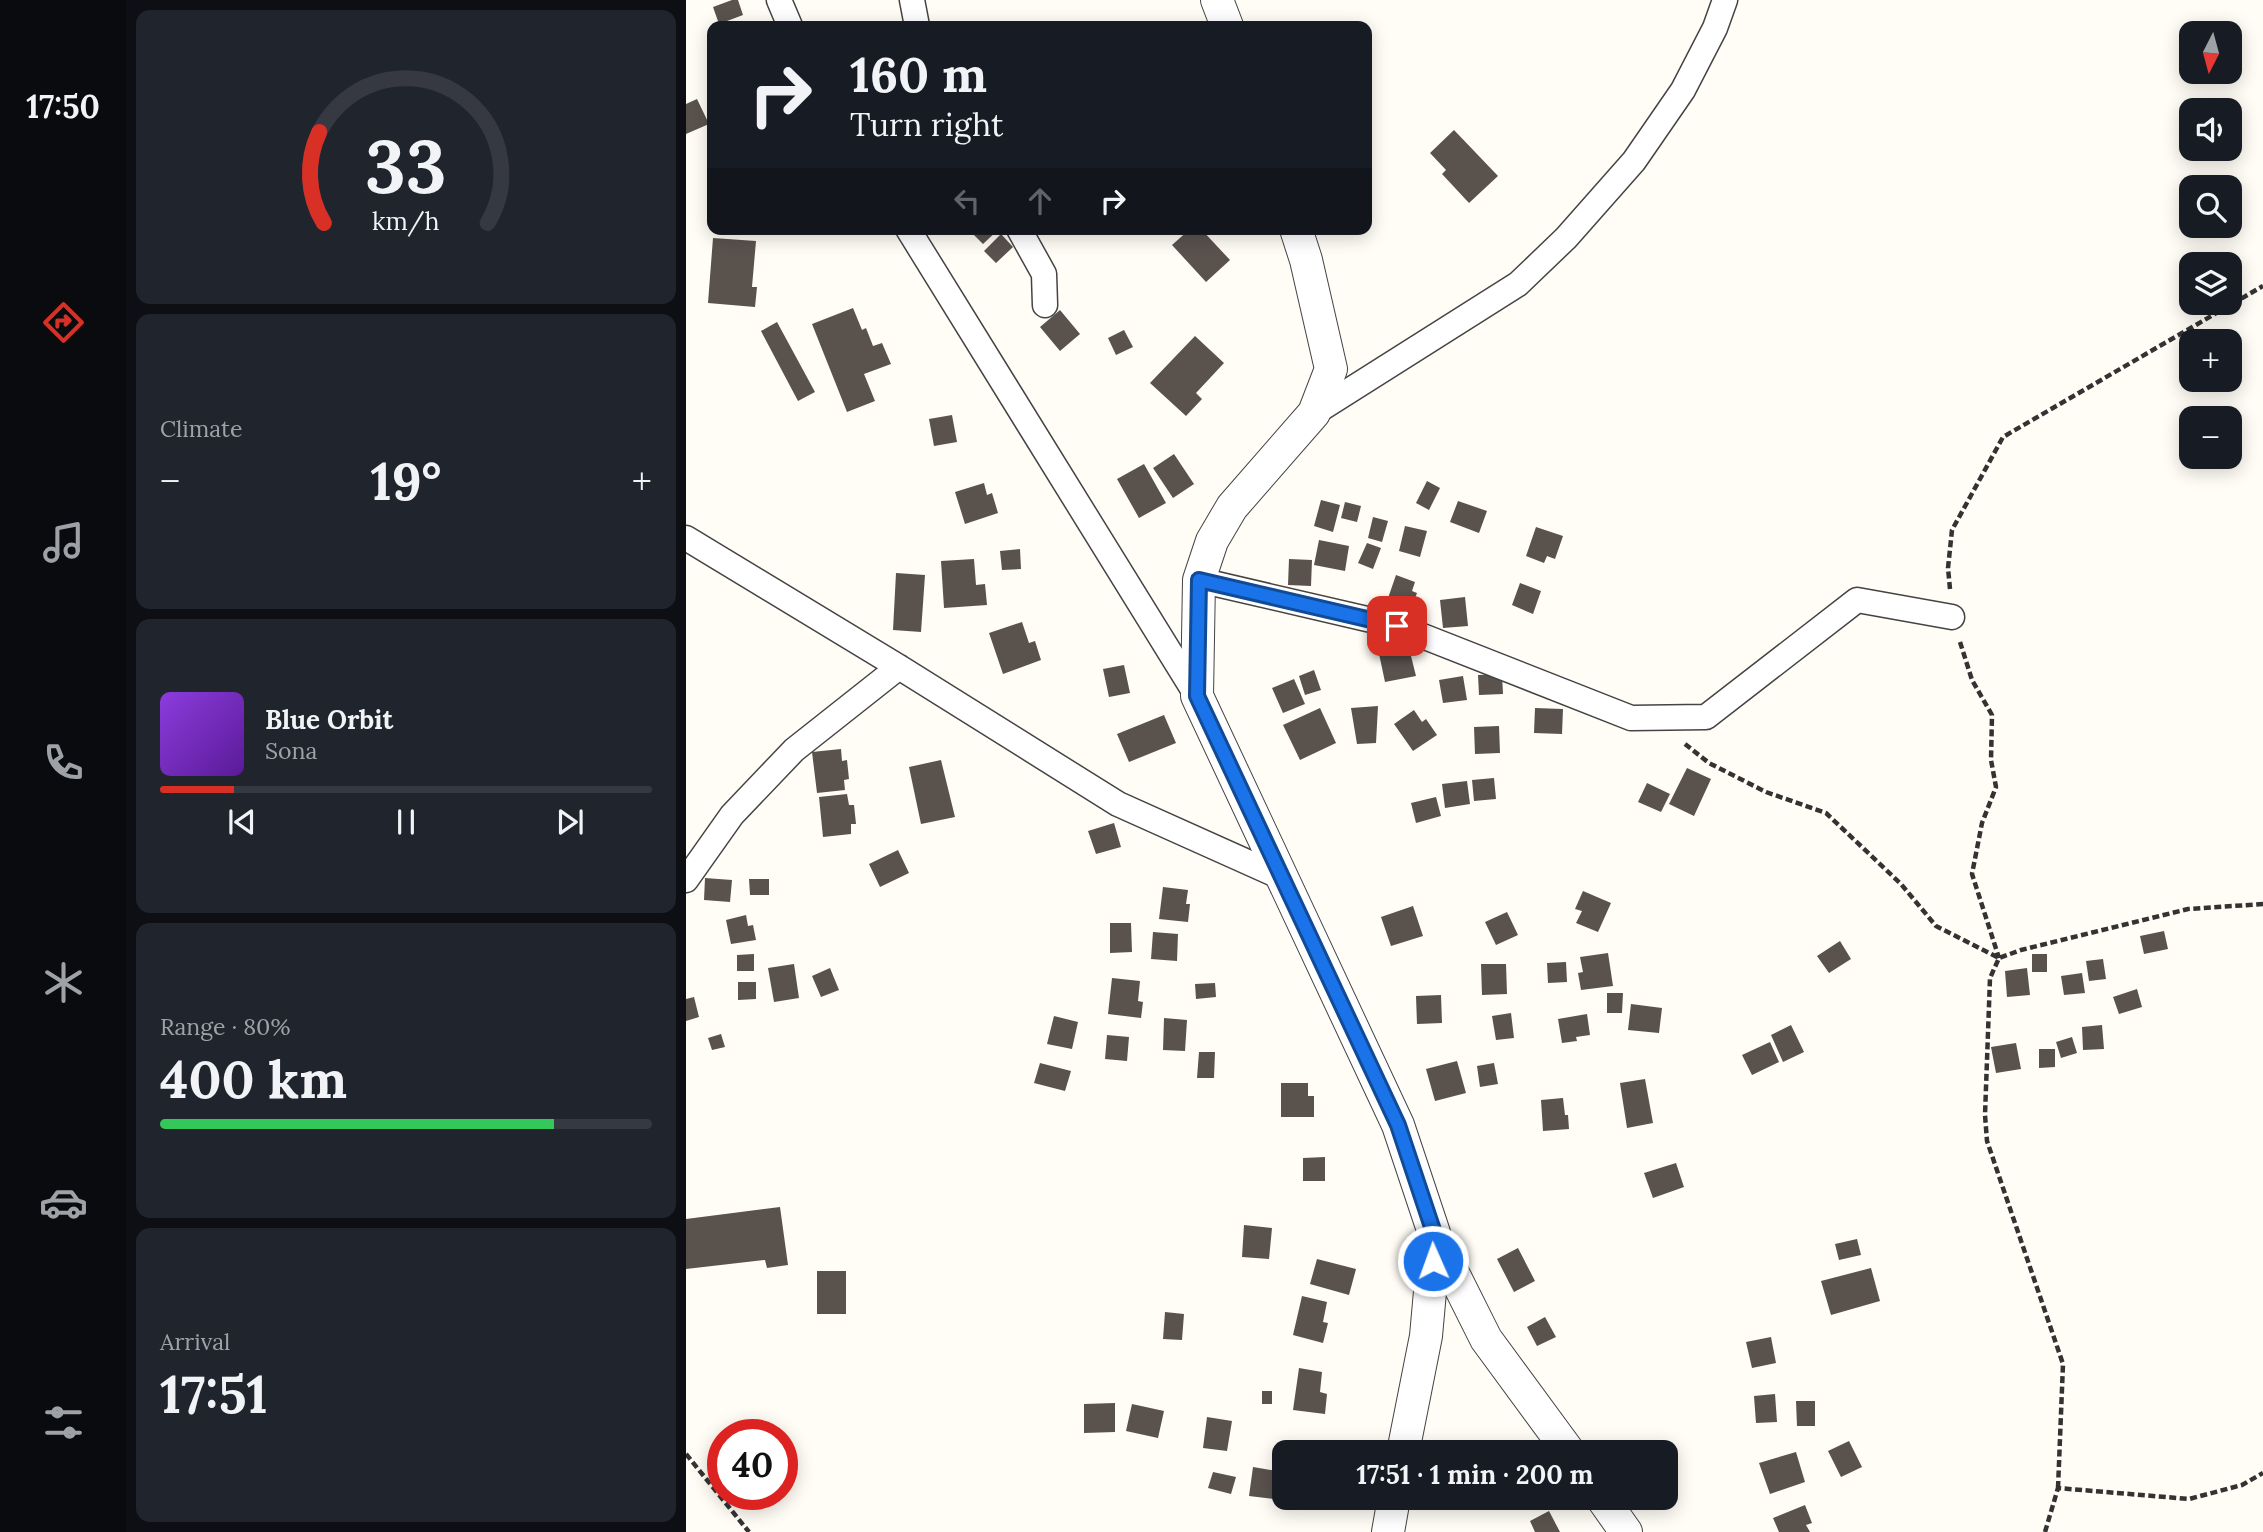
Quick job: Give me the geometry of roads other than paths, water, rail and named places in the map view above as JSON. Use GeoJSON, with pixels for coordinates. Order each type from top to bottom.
{"type":"FeatureCollection","features":[{"type":"Feature","properties":{"kind":"street"},"geometry":{"type":"LineString","coordinates":[[779,0],[788,21]]}},
{"type":"Feature","properties":{"kind":"street"},"geometry":{"type":"LineString","coordinates":[[912,0],[916,21]]}},
{"type":"Feature","properties":{"kind":"street"},"geometry":{"type":"LineString","coordinates":[[1217,0],[1225,21]]}},
{"type":"Feature","properties":{"kind":"street"},"geometry":{"type":"LineString","coordinates":[[1197,696],[1199,580],[1212,541],[1232,507],[1314,413],[1518,284],[1566,238],[1634,161],[1676,100],[1715,28],[1725,0]]}},
{"type":"Feature","properties":{"kind":"street"},"geometry":{"type":"LineString","coordinates":[[912,235],[1197,696],[1398,1125],[1435,1236],[1486,1339],[1560,1440]]}},
{"type":"Feature","properties":{"kind":"street"},"geometry":{"type":"LineString","coordinates":[[1022,235],[1044,274],[1045,305]]}},
{"type":"Feature","properties":{"kind":"street"},"geometry":{"type":"LineString","coordinates":[[1298,235],[1331,369],[1314,413]]}},
{"type":"Feature","properties":{"kind":"street"},"geometry":{"type":"LineString","coordinates":[[686,538],[1118,804],[1283,878]]}},
{"type":"Feature","properties":{"kind":"street"},"geometry":{"type":"LineString","coordinates":[[1199,580],[1397,626],[1631,718],[1706,717],[1857,600],[1952,617]]}},
{"type":"Feature","properties":{"kind":"street"},"geometry":{"type":"LineString","coordinates":[[686,880],[732,815],[794,750],[899,667]]}},
{"type":"Feature","properties":{"kind":"street"},"geometry":{"type":"LineString","coordinates":[[1405,1440],[1426,1336],[1435,1236]]}},
{"type":"Feature","properties":{"kind":"street"},"geometry":{"type":"LineString","coordinates":[[1388,1532],[1392,1510]]}},
{"type":"Feature","properties":{"kind":"street"},"geometry":{"type":"LineString","coordinates":[[1610,1510],[1626,1532]]}}]}
